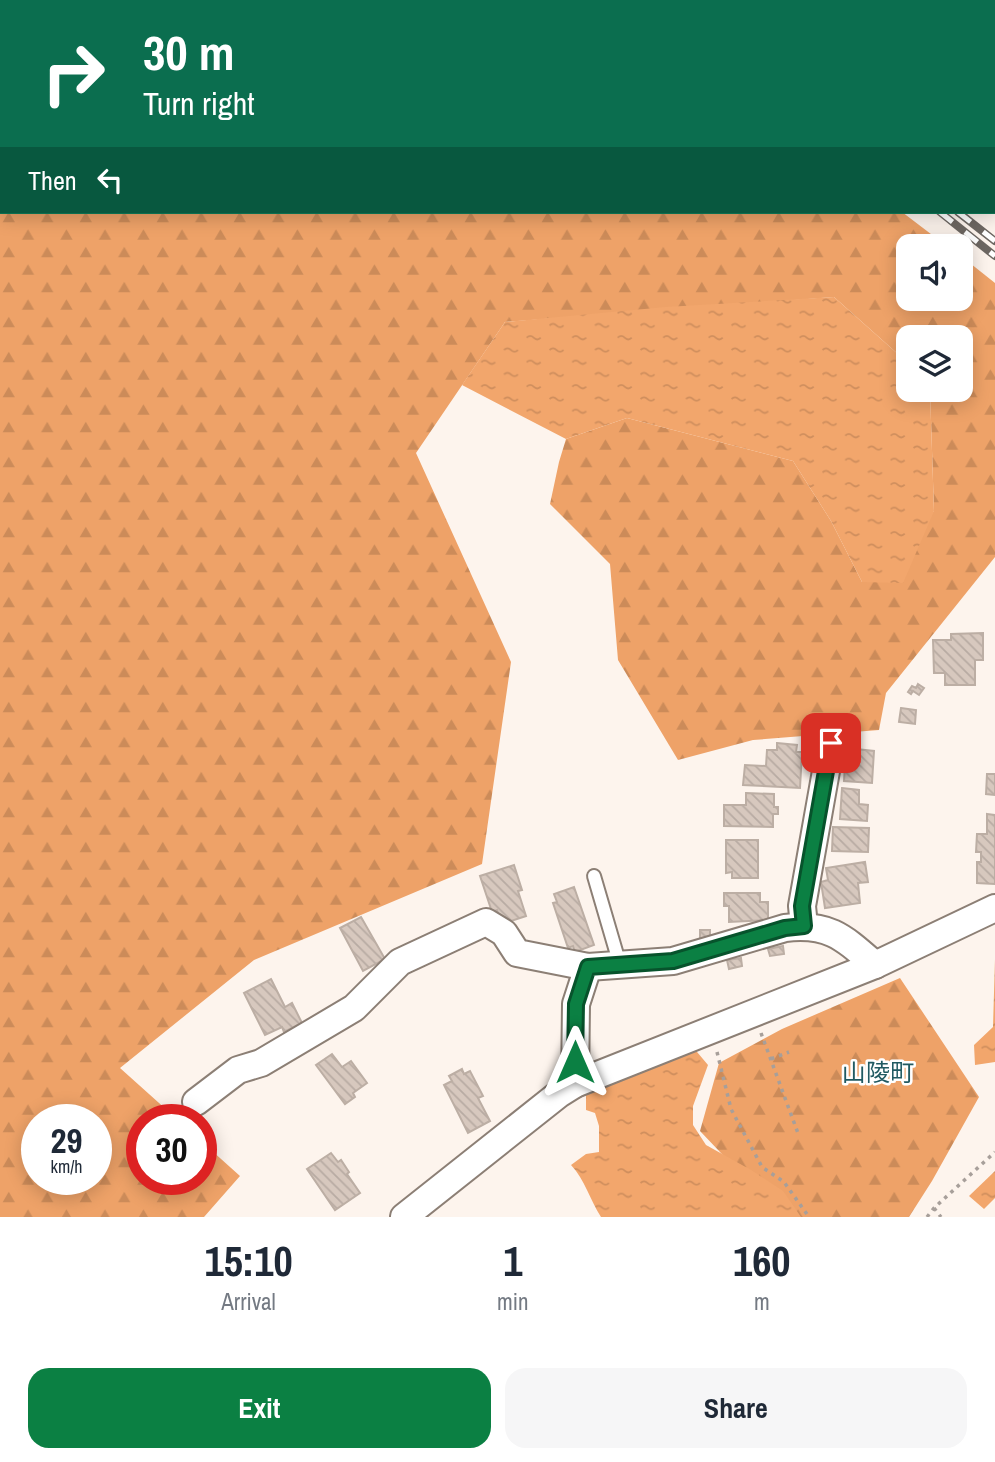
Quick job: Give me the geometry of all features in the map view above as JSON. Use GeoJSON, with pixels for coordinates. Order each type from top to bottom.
{"type":"FeatureCollection","features":[{"type":"Feature","properties":{"kind":"street"},"geometry":{"type":"LineString","coordinates":[[804,926],[802,906],[831,743]]}},
{"type":"Feature","properties":{"kind":"street"},"geometry":{"type":"LineString","coordinates":[[404,1217],[575,1084],[875,965],[995,908]]}},
{"type":"Feature","properties":{"kind":"street"},"geometry":{"type":"LineString","coordinates":[[197,1102],[237,1070],[261,1063],[354,1008],[400,962],[486,922],[504,933],[517,953],[588,967],[673,961],[785,928],[804,926],[824,928],[846,940],[875,965]]}},
{"type":"Feature","properties":{"kind":"street"},"geometry":{"type":"LineString","coordinates":[[575,1084],[576,1004],[588,967]]}},
{"type":"Feature","properties":{"kind":"lane"},"geometry":{"type":"LineString","coordinates":[[594,876],[621,965]]}},
{"type":"Feature","properties":{"kind":"path"},"geometry":{"type":"LineString","coordinates":[[754,1013],[799,1136]]}},
{"type":"Feature","properties":{"kind":"path"},"geometry":{"type":"LineString","coordinates":[[710,1030],[731,1109],[762,1167],[784,1182],[809,1217]]}},
{"type":"Feature","properties":{"kind":"path"},"geometry":{"type":"LineString","coordinates":[[771,1059],[789,1052]]}},
{"type":"Feature","properties":{"kind":"path"},"geometry":{"type":"LineString","coordinates":[[927,1217],[995,1152]]}},
{"type":"Feature","properties":{"kind":"path"},"geometry":{"type":"LineString","coordinates":[[934,1208],[941,1217]]}},
{"type":"Feature","properties":{"kind":"green space"},"geometry":{"type":"Polygon","coordinates":[[[0,214],[905,214],[931,234],[896,234],[896,311],[973,311],[973,266],[995,283],[995,557],[886,693],[879,730],[753,740],[678,760],[618,660],[610,564],[550,504],[566,439],[627,418],[793,461],[831,521],[862,582],[934,511],[930,402],[973,402],[973,325],[896,325],[896,352],[834,297],[505,322],[416,453],[511,662],[482,864],[254,960],[120,1068],[160,1104],[126,1104],[126,1195],[217,1195],[217,1155],[240,1176],[204,1217],[0,1217],[0,214]]]}},
{"type":"Feature","properties":{"kind":"green space"},"geometry":{"type":"Polygon","coordinates":[[[900,978],[979,1097],[909,1217],[779,1217],[700,1131],[719,1063],[782,1029],[900,978]]]}},
{"type":"Feature","properties":{"kind":"water"},"geometry":{"type":"Polygon","coordinates":[[[834,297],[896,352],[896,402],[930,402],[934,511],[903,583],[862,582],[831,521],[793,461],[627,418],[566,439],[462,385],[505,322],[666,307],[834,297]]]}},
{"type":"Feature","properties":{"kind":"water"},"geometry":{"type":"Polygon","coordinates":[[[995,959],[995,1062],[975,1065],[974,1045],[993,1027],[995,959]]]}},
{"type":"Feature","properties":{"kind":"water"},"geometry":{"type":"Polygon","coordinates":[[[692,1046],[708,1065],[693,1106],[693,1125],[706,1145],[783,1191],[801,1217],[601,1217],[571,1165],[586,1154],[599,1152],[599,1126],[595,1113],[586,1110],[586,1088],[692,1046]]]}},
{"type":"Feature","properties":{"kind":"water"},"geometry":{"type":"Polygon","coordinates":[[[995,1171],[995,1198],[984,1209],[969,1196],[995,1171]]]}},
{"type":"Feature","properties":{"kind":"building"},"geometry":{"type":"Polygon","coordinates":[[[983,633],[983,660],[975,660],[975,685],[945,685],[945,673],[934,673],[933,640],[951,640],[951,634],[983,633]]]}},
{"type":"Feature","properties":{"kind":"building"},"geometry":{"type":"Polygon","coordinates":[[[918,684],[924,688],[919,695],[913,691],[911,694],[908,692],[912,686],[916,688],[918,684]]]}},
{"type":"Feature","properties":{"kind":"building"},"geometry":{"type":"Polygon","coordinates":[[[901,708],[916,710],[915,724],[899,722],[901,708]]]}},
{"type":"Feature","properties":{"kind":"building"},"geometry":{"type":"Polygon","coordinates":[[[777,743],[797,745],[796,752],[802,752],[800,788],[743,785],[745,765],[766,766],[767,750],[777,750],[777,743]]]}},
{"type":"Feature","properties":{"kind":"building"},"geometry":{"type":"Polygon","coordinates":[[[846,748],[874,751],[872,783],[844,781],[846,748]]]}},
{"type":"Feature","properties":{"kind":"building"},"geometry":{"type":"Polygon","coordinates":[[[987,774],[995,774],[995,795],[986,794],[987,774]]]}},
{"type":"Feature","properties":{"kind":"building"},"geometry":{"type":"Polygon","coordinates":[[[842,788],[859,790],[859,804],[868,805],[867,821],[840,819],[842,788]]]}},
{"type":"Feature","properties":{"kind":"building"},"geometry":{"type":"Polygon","coordinates":[[[746,793],[774,794],[774,807],[778,807],[778,814],[773,814],[773,827],[724,826],[724,805],[746,805],[746,793]]]}},
{"type":"Feature","properties":{"kind":"building"},"geometry":{"type":"Polygon","coordinates":[[[987,814],[995,815],[995,884],[977,883],[977,862],[981,862],[981,852],[976,852],[977,834],[987,834],[987,814]]]}},
{"type":"Feature","properties":{"kind":"building"},"geometry":{"type":"Polygon","coordinates":[[[833,827],[869,828],[868,852],[832,851],[833,827]]]}},
{"type":"Feature","properties":{"kind":"building"},"geometry":{"type":"Polygon","coordinates":[[[726,840],[758,840],[758,878],[732,878],[732,872],[726,873],[726,840]]]}},
{"type":"Feature","properties":{"kind":"building"},"geometry":{"type":"Polygon","coordinates":[[[865,862],[868,882],[858,883],[860,903],[825,908],[821,882],[828,880],[826,868],[865,862]]]}},
{"type":"Feature","properties":{"kind":"building"},"geometry":{"type":"Polygon","coordinates":[[[514,865],[526,916],[502,924],[497,910],[492,912],[480,876],[514,865]]]}},
{"type":"Feature","properties":{"kind":"building"},"geometry":{"type":"Polygon","coordinates":[[[574,887],[594,945],[575,952],[573,946],[568,948],[553,903],[557,902],[554,894],[574,887]]]}},
{"type":"Feature","properties":{"kind":"building"},"geometry":{"type":"Polygon","coordinates":[[[724,893],[760,893],[760,902],[768,902],[768,920],[729,922],[729,906],[724,906],[724,893]]]}},
{"type":"Feature","properties":{"kind":"building"},"geometry":{"type":"Polygon","coordinates":[[[361,917],[385,959],[363,971],[340,928],[361,917]]]}},
{"type":"Feature","properties":{"kind":"building"},"geometry":{"type":"Polygon","coordinates":[[[700,930],[710,930],[710,946],[700,946],[700,930]]]}},
{"type":"Feature","properties":{"kind":"building"},"geometry":{"type":"Polygon","coordinates":[[[783,946],[784,954],[770,956],[768,949],[783,946]]]}},
{"type":"Feature","properties":{"kind":"building"},"geometry":{"type":"Polygon","coordinates":[[[741,958],[742,966],[729,969],[727,960],[741,958]]]}},
{"type":"Feature","properties":{"kind":"building"},"geometry":{"type":"Polygon","coordinates":[[[271,979],[285,1007],[292,1003],[302,1023],[284,1032],[282,1027],[265,1035],[244,993],[271,979]]]}},
{"type":"Feature","properties":{"kind":"building"},"geometry":{"type":"Polygon","coordinates":[[[332,1054],[342,1067],[351,1061],[367,1083],[353,1093],[355,1097],[345,1104],[316,1065],[332,1054]]]}},
{"type":"Feature","properties":{"kind":"building"},"geometry":{"type":"Polygon","coordinates":[[[462,1069],[464,1074],[470,1071],[483,1096],[478,1098],[490,1121],[468,1133],[444,1085],[452,1081],[449,1076],[462,1069]]]}},
{"type":"Feature","properties":{"kind":"building"},"geometry":{"type":"Polygon","coordinates":[[[331,1153],[338,1162],[341,1160],[360,1193],[335,1210],[307,1169],[331,1153]]]}},
{"type":"Feature","properties":{"kind":"railway"},"geometry":{"type":"LineString","coordinates":[[942,214],[995,256]]}},
{"type":"Feature","properties":{"kind":"railway"},"geometry":{"type":"LineString","coordinates":[[961,214],[995,241]]}},
{"type":"Feature","properties":{"kind":"district","name":"山陵町"},"geometry":{"type":"Point","coordinates":[878,1073]}},
{"type":"Feature","properties":{"kind":"route"},"geometry":{"type":"LineString","coordinates":[[575,1062],[576,1004],[588,967],[673,961],[785,928],[804,926],[802,906],[831,743]]}}]}
